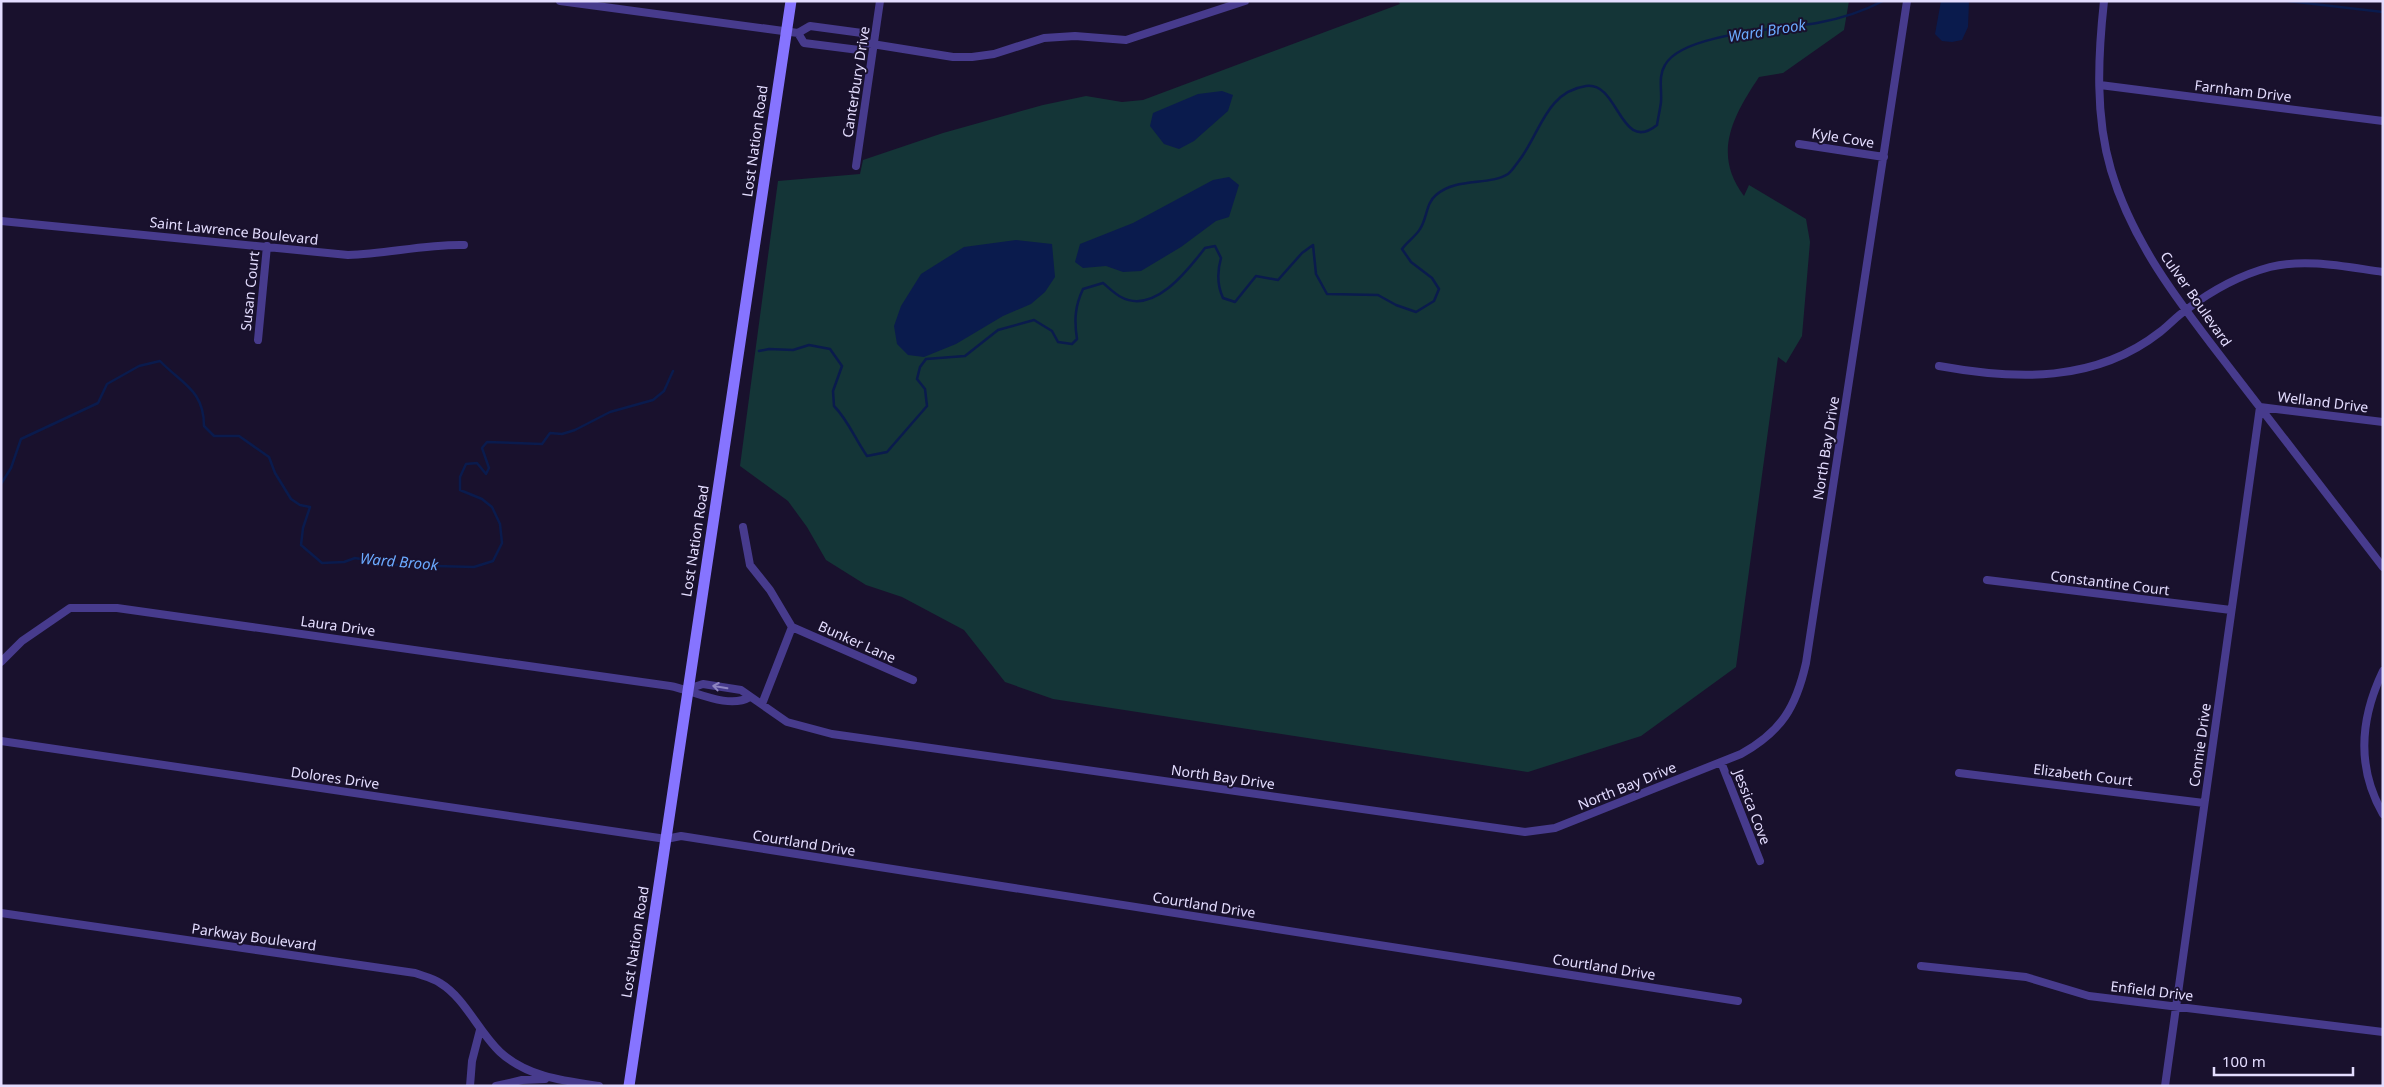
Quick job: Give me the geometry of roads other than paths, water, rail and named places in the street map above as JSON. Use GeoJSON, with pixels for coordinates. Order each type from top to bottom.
{"type":"FeatureCollection","features":[{"type":"Feature","properties":{"kind":"street"},"geometry":{"type":"LineString","coordinates":[[560,1],[793,32],[810,26],[862,33],[870,44]]}},
{"type":"Feature","properties":{"kind":"street","name":"Lost Nation Road"},"geometry":{"type":"LineString","coordinates":[[629,1086],[688,689],[793,32],[791,1]]}},
{"type":"Feature","properties":{"kind":"street","name":"Canterbury Drive"},"geometry":{"type":"LineString","coordinates":[[856,166],[870,44],[880,1]]}},
{"type":"Feature","properties":{"kind":"street"},"geometry":{"type":"LineString","coordinates":[[793,32],[804,43],[859,50],[870,44],[953,57],[972,57],[994,54],[1044,38],[1075,36],[1126,40],[1245,1]]}},
{"type":"Feature","properties":{"kind":"street","name":"North Bay Drive"},"geometry":{"type":"LineString","coordinates":[[688,689],[704,684],[741,690],[786,722],[832,734],[1525,832],[1555,828],[1721,762],[1760,743],[1787,715],[1799,693],[1806,662],[1907,1]]}},
{"type":"Feature","properties":{"kind":"street","name":"Culver Boulevard"},"geometry":{"type":"LineString","coordinates":[[2104,1],[2100,85],[2106,145],[2118,192],[2144,248],[2185,310],[2383,566]]}},
{"type":"Feature","properties":{"kind":"street","name":"Farnham Drive"},"geometry":{"type":"LineString","coordinates":[[2100,85],[2383,121]]}},
{"type":"Feature","properties":{"kind":"street","name":"Kyle Cove"},"geometry":{"type":"LineString","coordinates":[[1799,144],[1884,157]]}},
{"type":"Feature","properties":{"kind":"street","name":"Saint Lawrence Boulevard"},"geometry":{"type":"LineString","coordinates":[[1,221],[348,255],[436,245],[464,245]]}},
{"type":"Feature","properties":{"kind":"street","name":"Susan Court"},"geometry":{"type":"LineString","coordinates":[[258,340],[267,246]]}},
{"type":"Feature","properties":{"kind":"street"},"geometry":{"type":"LineString","coordinates":[[1939,366],[2022,376],[2062,374],[2099,364],[2133,350],[2161,332],[2185,310],[2236,279],[2272,267],[2315,263],[2383,272]]}},
{"type":"Feature","properties":{"kind":"street","name":"Welland Drive"},"geometry":{"type":"LineString","coordinates":[[2260,407],[2383,422]]}},
{"type":"Feature","properties":{"kind":"street","name":"Connie Drive"},"geometry":{"type":"LineString","coordinates":[[2165,1086],[2260,407]]}},
{"type":"Feature","properties":{"kind":"street"},"geometry":{"type":"LineString","coordinates":[[743,527],[750,565],[770,590],[792,626],[762,704]]}},
{"type":"Feature","properties":{"kind":"street","name":"Constantine Court"},"geometry":{"type":"LineString","coordinates":[[1987,580],[2231,610]]}},
{"type":"Feature","properties":{"kind":"street","name":"Laura Drive"},"geometry":{"type":"LineString","coordinates":[[1,662],[22,641],[70,608],[117,608],[688,689]]}},
{"type":"Feature","properties":{"kind":"street","name":"Bunker Lane"},"geometry":{"type":"LineString","coordinates":[[792,626],[912,680]]}},
{"type":"Feature","properties":{"kind":"street"},"geometry":{"type":"LineString","coordinates":[[2383,671],[2367,711],[2364,750],[2368,779],[2383,814]]}},
{"type":"Feature","properties":{"kind":"street"},"geometry":{"type":"LineString","coordinates":[[688,689],[702,696],[733,701],[742,702],[750,698]]}},
{"type":"Feature","properties":{"kind":"street","name":"Dolores Drive"},"geometry":{"type":"LineString","coordinates":[[1,741],[666,839]]}},
{"type":"Feature","properties":{"kind":"street","name":"Jessica Cove"},"geometry":{"type":"LineString","coordinates":[[1721,762],[1760,861]]}},
{"type":"Feature","properties":{"kind":"street","name":"Elizabeth Court"},"geometry":{"type":"LineString","coordinates":[[1959,773],[2204,803]]}},
{"type":"Feature","properties":{"kind":"street","name":"Courtland Drive"},"geometry":{"type":"LineString","coordinates":[[666,839],[681,836],[1738,1001]]}},
{"type":"Feature","properties":{"kind":"street","name":"Parkway Boulevard"},"geometry":{"type":"LineString","coordinates":[[1,913],[415,973],[440,982],[460,999],[480,1030],[501,1053],[548,1079],[599,1086]]}},
{"type":"Feature","properties":{"kind":"street","name":"Enfield Drive"},"geometry":{"type":"LineString","coordinates":[[1921,966],[2026,977],[2089,996],[2383,1032]]}},
{"type":"Feature","properties":{"kind":"street"},"geometry":{"type":"LineString","coordinates":[[470,1086],[472,1061],[480,1030]]}},
{"type":"Feature","properties":{"kind":"street"},"geometry":{"type":"LineString","coordinates":[[496,1086],[522,1080],[548,1079]]}},
{"type":"Feature","properties":{"kind":"water"},"geometry":{"type":"Polygon","coordinates":[[[1941,1],[1969,1],[1968,27],[1962,40],[1942,41],[1935,34],[1941,1]]]}},
{"type":"Feature","properties":{"kind":"water"},"geometry":{"type":"Polygon","coordinates":[[[1222,91],[1233,95],[1228,111],[1194,141],[1179,149],[1164,144],[1150,126],[1153,113],[1198,94],[1222,91]]]}},
{"type":"Feature","properties":{"kind":"water"},"geometry":{"type":"Polygon","coordinates":[[[1229,177],[1239,185],[1229,217],[1216,221],[1181,247],[1141,271],[1123,272],[1106,266],[1083,268],[1075,262],[1080,244],[1133,223],[1213,180],[1229,177]]]}},
{"type":"Feature","properties":{"kind":"water"},"geometry":{"type":"Polygon","coordinates":[[[1016,240],[1052,244],[1055,277],[1045,292],[1031,304],[1003,316],[956,344],[924,357],[908,355],[897,344],[894,326],[901,306],[921,274],[964,247],[1016,240]]]}},
{"type":"Feature","properties":{"kind":"waterway","name":"Ward Brook"},"geometry":{"type":"LineString","coordinates":[[759,351],[769,349],[793,350],[809,345],[830,349],[842,366],[833,391],[834,406],[867,456],[887,452],[927,406],[925,389],[917,379],[920,367],[926,359],[965,356],[998,330],[1034,320],[1052,331],[1058,342],[1072,344],[1077,339],[1076,313],[1083,289],[1103,283],[1121,297],[1133,301],[1146,300],[1169,288],[1205,248],[1215,246],[1221,258],[1218,278],[1221,293],[1223,298],[1235,302],[1256,276],[1278,280],[1302,253],[1313,245],[1316,274],[1327,294],[1378,295],[1396,305],[1416,312],[1434,301],[1439,289],[1432,278],[1411,262],[1402,249],[1420,229],[1433,198],[1444,189],[1453,186],[1492,180],[1508,174],[1526,151],[1545,116],[1561,97],[1572,90],[1586,86],[1597,87],[1606,94],[1627,125],[1635,131],[1645,132],[1657,125],[1661,102],[1663,69],[1675,54],[1712,39],[1759,30],[1817,23],[1859,12],[1883,1]]}},
{"type":"Feature","properties":{"kind":"waterway","name":"Ward Brook"},"geometry":{"type":"LineString","coordinates":[[2288,1],[2383,12]]}},
{"type":"Feature","properties":{"kind":"waterway","name":"Ward Brook"},"geometry":{"type":"LineString","coordinates":[[1,484],[11,468],[21,439],[98,403],[107,384],[139,366],[160,361],[184,382],[196,396],[203,414],[204,426],[214,436],[239,436],[269,457],[275,473],[291,499],[300,505],[310,507],[303,528],[301,545],[322,563],[344,562],[355,558],[397,565],[474,567],[493,561],[502,543],[500,524],[492,507],[482,499],[460,490],[460,477],[466,464],[477,463],[486,474],[489,468],[482,448],[487,442],[542,444],[550,433],[562,434],[575,430],[610,412],[653,400],[664,391],[673,371]]}}]}
